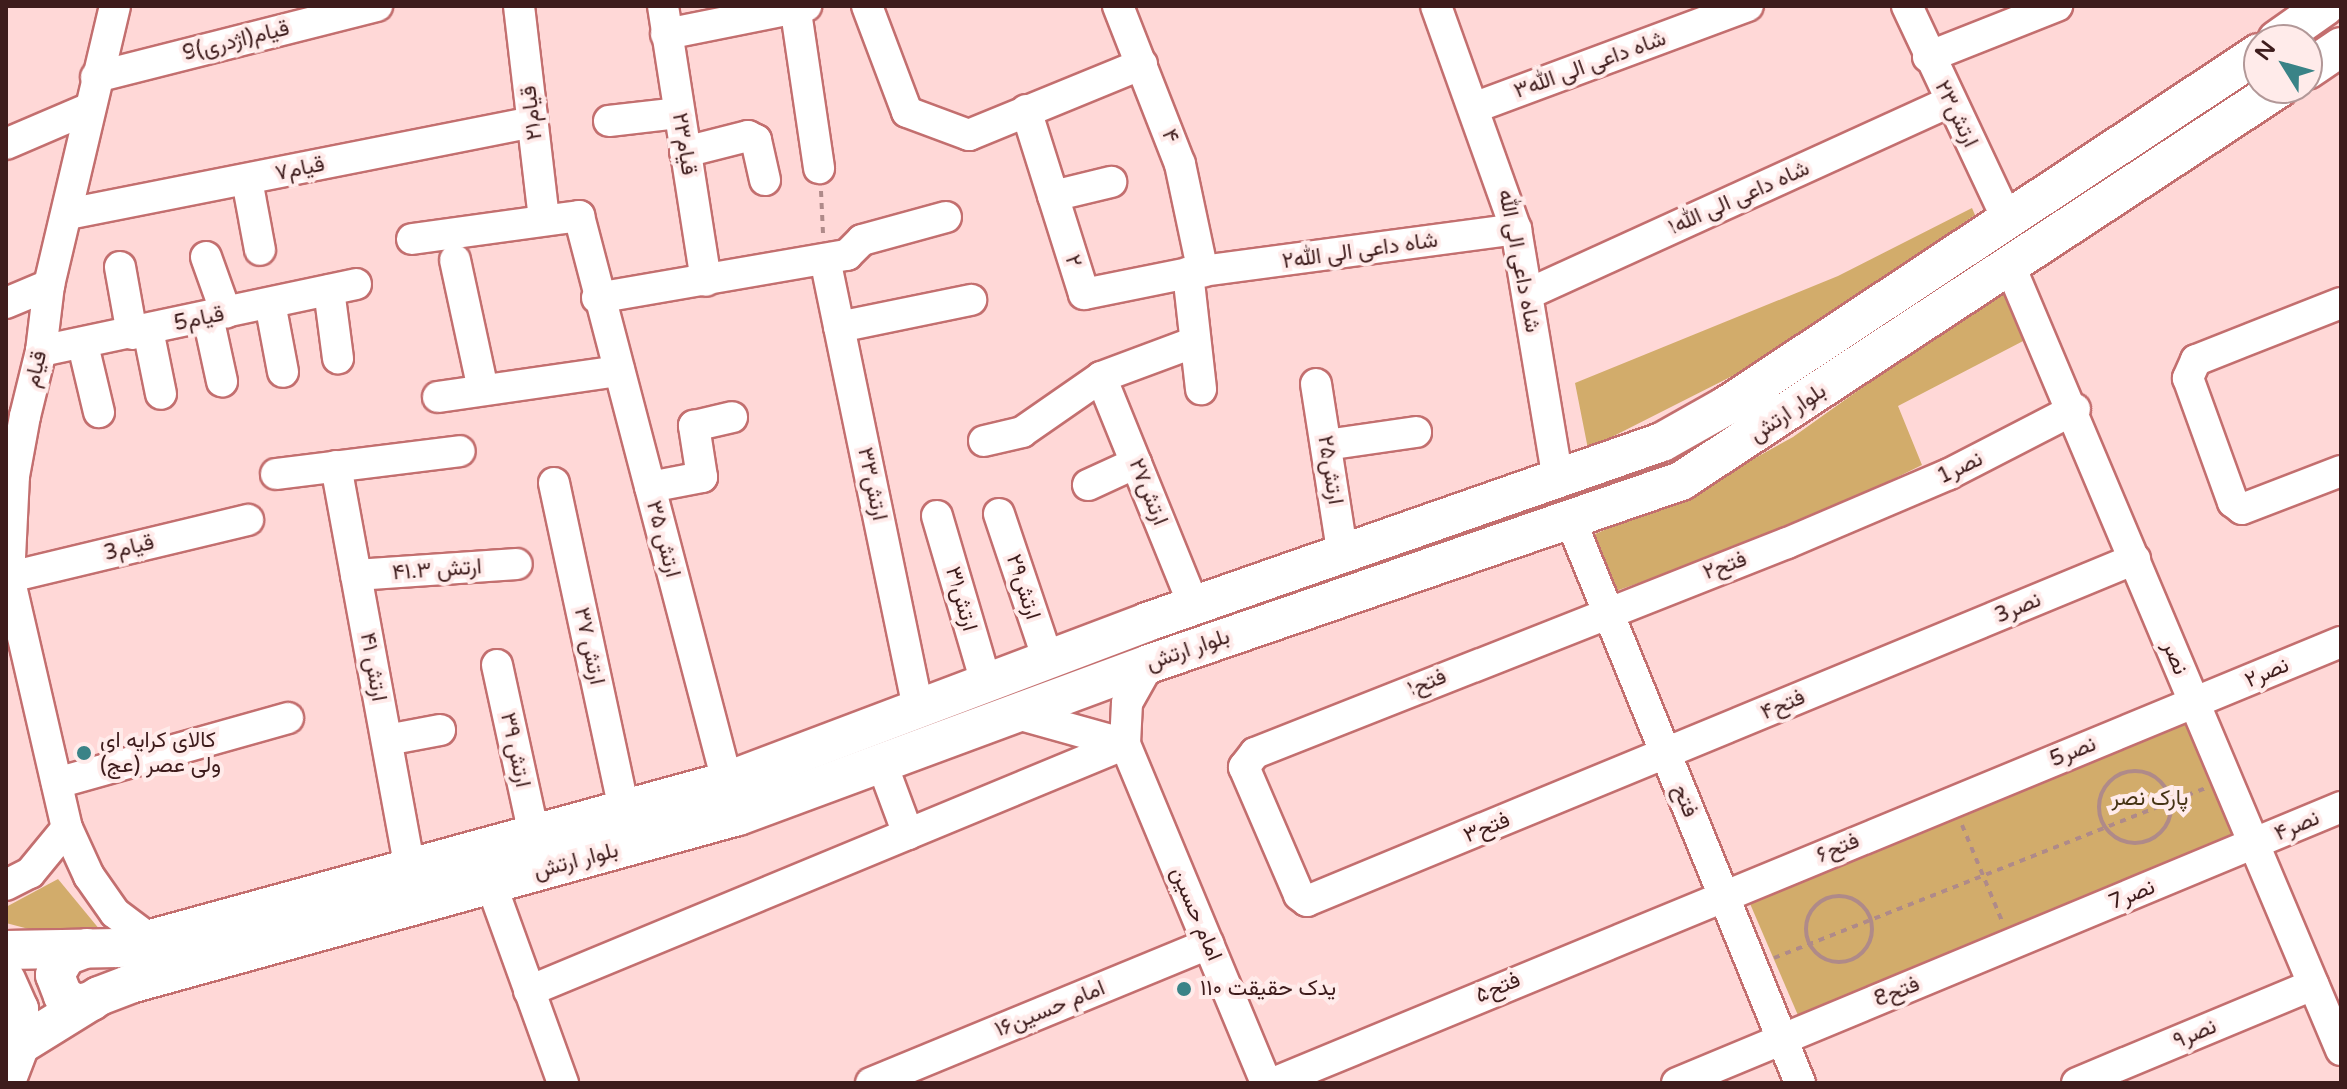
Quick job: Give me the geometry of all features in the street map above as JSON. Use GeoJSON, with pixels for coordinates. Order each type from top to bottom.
{"type":"FeatureCollection","features":[{"type":"Feature","properties":{"kind":"main road"},"geometry":{"type":"LineString","coordinates":[[2300,24],[2325,6]]}},
{"type":"Feature","properties":{"kind":"main road"},"geometry":{"type":"LineString","coordinates":[[2323,59],[2341,47]]}},
{"type":"Feature","properties":{"kind":"main road","name":"بلوار ارتش"},"geometry":{"type":"LineString","coordinates":[[6,950],[87,948],[151,940],[727,781],[1194,606],[1662,442],[2008,221],[2243,64]]}},
{"type":"Feature","properties":{"kind":"main road","name":"بلوار ارتش"},"geometry":{"type":"LineString","coordinates":[[11,1072],[92,1001],[130,984],[288,937],[738,816],[1149,664],[1681,481],[2255,104]]}},
{"type":"Feature","properties":{"kind":"main road"},"geometry":{"type":"LineString","coordinates":[[87,948],[66,956],[55,975],[63,996],[77,1004],[92,1001]]}},
{"type":"Feature","properties":{"kind":"main road"},"geometry":{"type":"LineString","coordinates":[[6,980],[19,1009],[11,1072]]}},
{"type":"Feature","properties":{"kind":"street","name":"قیام"},"geometry":{"type":"LineString","coordinates":[[115,6],[49,285],[41,351],[10,476],[8,577],[67,828],[89,876],[115,913],[151,940]]}},
{"type":"Feature","properties":{"kind":"street","name":"قیام(اژدری)9"},"geometry":{"type":"LineString","coordinates":[[96,77],[377,6]]}},
{"type":"Feature","properties":{"kind":"street","name":"قیام۲۱"},"geometry":{"type":"LineString","coordinates":[[519,6],[544,220]]}},
{"type":"Feature","properties":{"kind":"street"},"geometry":{"type":"LineString","coordinates":[[867,6],[907,112],[969,135],[1142,64]]}},
{"type":"Feature","properties":{"kind":"street","name":"۴"},"geometry":{"type":"LineString","coordinates":[[1118,6],[1180,164],[1196,273],[1195,342],[1201,389]]}},
{"type":"Feature","properties":{"kind":"street","name":"شاه داعی الی الله"},"geometry":{"type":"LineString","coordinates":[[1436,6],[1476,107],[1516,229],[1558,479]]}},
{"type":"Feature","properties":{"kind":"street","name":"شاه داعی الی الله۳"},"geometry":{"type":"LineString","coordinates":[[1476,107],[1748,6]]}},
{"type":"Feature","properties":{"kind":"street","name":"ارتش۲۳"},"geometry":{"type":"LineString","coordinates":[[1907,6],[1928,57],[2008,221]]}},
{"type":"Feature","properties":{"kind":"street"},"geometry":{"type":"LineString","coordinates":[[1928,57],[2057,6]]}},
{"type":"Feature","properties":{"kind":"street"},"geometry":{"type":"LineString","coordinates":[[665,20],[801,9],[819,168]]}},
{"type":"Feature","properties":{"kind":"street","name":"قیام۲۳"},"geometry":{"type":"LineString","coordinates":[[665,20],[706,281]]}},
{"type":"Feature","properties":{"kind":"street","name":"شاه داعی الی الله۱"},"geometry":{"type":"LineString","coordinates":[[1528,294],[1950,102]]}},
{"type":"Feature","properties":{"kind":"street"},"geometry":{"type":"LineString","coordinates":[[6,144],[90,108]]}},
{"type":"Feature","properties":{"kind":"street","name":"۲"},"geometry":{"type":"LineString","coordinates":[[1026,110],[1084,294],[1196,273]]}},
{"type":"Feature","properties":{"kind":"street"},"geometry":{"type":"LineString","coordinates":[[609,121],[678,113]]}},
{"type":"Feature","properties":{"kind":"street","name":"قیام۷"},"geometry":{"type":"LineString","coordinates":[[68,214],[533,122]]}},
{"type":"Feature","properties":{"kind":"street"},"geometry":{"type":"LineString","coordinates":[[685,152],[748,136],[756,140],[765,180]]}},
{"type":"Feature","properties":{"kind":"street"},"geometry":{"type":"LineString","coordinates":[[247,180],[260,250]]}},
{"type":"Feature","properties":{"kind":"street"},"geometry":{"type":"LineString","coordinates":[[1053,196],[1111,182]]}},
{"type":"Feature","properties":{"kind":"street","name":"ارتش ۳۵"},"geometry":{"type":"LineString","coordinates":[[544,220],[579,216],[597,298],[727,781]]}},
{"type":"Feature","properties":{"kind":"street"},"geometry":{"type":"LineString","coordinates":[[597,298],[847,255],[862,240],[946,217]]}},
{"type":"Feature","properties":{"kind":"street"},"geometry":{"type":"LineString","coordinates":[[412,239],[544,220]]}},
{"type":"Feature","properties":{"kind":"street","name":"شاه داعی الی الله۲"},"geometry":{"type":"LineString","coordinates":[[1196,273],[1516,229]]}},
{"type":"Feature","properties":{"kind":"street"},"geometry":{"type":"LineString","coordinates":[[206,257],[217,315],[222,381]]}},
{"type":"Feature","properties":{"kind":"street","name":"ارتش۳۳"},"geometry":{"type":"LineString","coordinates":[[825,259],[918,709]]}},
{"type":"Feature","properties":{"kind":"street"},"geometry":{"type":"LineString","coordinates":[[455,260],[483,389]]}},
{"type":"Feature","properties":{"kind":"street","name":"نصر"},"geometry":{"type":"LineString","coordinates":[[2010,266],[2075,409],[2194,704],[2341,1050]]}},
{"type":"Feature","properties":{"kind":"street"},"geometry":{"type":"LineString","coordinates":[[120,267],[161,394]]}},
{"type":"Feature","properties":{"kind":"street"},"geometry":{"type":"LineString","coordinates":[[6,303],[49,285]]}},
{"type":"Feature","properties":{"kind":"street","name":"قیام5"},"geometry":{"type":"LineString","coordinates":[[41,351],[83,345],[342,287],[338,358]]}},
{"type":"Feature","properties":{"kind":"street"},"geometry":{"type":"LineString","coordinates":[[839,327],[971,300]]}},
{"type":"Feature","properties":{"kind":"street"},"geometry":{"type":"LineString","coordinates":[[270,303],[283,372]]}},
{"type":"Feature","properties":{"kind":"street"},"geometry":{"type":"LineString","coordinates":[[2341,303],[2196,360],[2188,378],[2233,502],[2242,509],[2341,471]]}},
{"type":"Feature","properties":{"kind":"street"},"geometry":{"type":"LineString","coordinates":[[984,441],[1022,432],[1101,377],[1195,342]]}},
{"type":"Feature","properties":{"kind":"street"},"geometry":{"type":"LineString","coordinates":[[83,345],[99,412]]}},
{"type":"Feature","properties":{"kind":"street"},"geometry":{"type":"LineString","coordinates":[[438,397],[619,371]]}},
{"type":"Feature","properties":{"kind":"street","name":"ارتش۲۷"},"geometry":{"type":"LineString","coordinates":[[1101,377],[1194,606]]}},
{"type":"Feature","properties":{"kind":"street","name":"ارتش۲۵"},"geometry":{"type":"LineString","coordinates":[[1316,384],[1343,556]]}},
{"type":"Feature","properties":{"kind":"street","name":"1نصر"},"geometry":{"type":"LineString","coordinates":[[1842,520],[1949,474],[2075,409]]}},
{"type":"Feature","properties":{"kind":"street"},"geometry":{"type":"LineString","coordinates":[[650,487],[702,477],[694,426],[732,417]]}},
{"type":"Feature","properties":{"kind":"street"},"geometry":{"type":"LineString","coordinates":[[1326,445],[1416,432]]}},
{"type":"Feature","properties":{"kind":"street"},"geometry":{"type":"LineString","coordinates":[[276,474],[460,451]]}},
{"type":"Feature","properties":{"kind":"street"},"geometry":{"type":"LineString","coordinates":[[1088,485],[1136,463]]}},
{"type":"Feature","properties":{"kind":"street","name":"ارتش ۴۱"},"geometry":{"type":"LineString","coordinates":[[336,466],[410,869]]}},
{"type":"Feature","properties":{"kind":"street","name":"ارتش ۳۷"},"geometry":{"type":"LineString","coordinates":[[554,483],[624,809]]}},
{"type":"Feature","properties":{"kind":"street","name":"ارتش۲۹"},"geometry":{"type":"LineString","coordinates":[[999,514],[1048,660]]}},
{"type":"Feature","properties":{"kind":"street","name":"ارتش۳۱"},"geometry":{"type":"LineString","coordinates":[[937,516],[986,683]]}},
{"type":"Feature","properties":{"kind":"street","name":"فتح"},"geometry":{"type":"LineString","coordinates":[[1570,519],[1800,1083]]}},
{"type":"Feature","properties":{"kind":"street","name":"قیام3"},"geometry":{"type":"LineString","coordinates":[[8,577],[248,520]]}},
{"type":"Feature","properties":{"kind":"street","name":"۲فتح"},"geometry":{"type":"LineString","coordinates":[[1607,610],[1842,520]]}},
{"type":"Feature","properties":{"kind":"street","name":"3نصر"},"geometry":{"type":"LineString","coordinates":[[1900,656],[2135,559]]}},
{"type":"Feature","properties":{"kind":"street","name":"ارتش ۴۱.۳"},"geometry":{"type":"LineString","coordinates":[[356,575],[517,564]]}},
{"type":"Feature","properties":{"kind":"street","name":"۱فتح"},"geometry":{"type":"LineString","coordinates":[[1307,901],[1299,895],[1244,767],[1249,759],[1607,610]]}},
{"type":"Feature","properties":{"kind":"street","name":"نصر۲"},"geometry":{"type":"LineString","coordinates":[[2194,704],[2341,642]]}},
{"type":"Feature","properties":{"kind":"street","name":"فتح۴"},"geometry":{"type":"LineString","coordinates":[[1666,754],[1900,656]]}},
{"type":"Feature","properties":{"kind":"street"},"geometry":{"type":"LineString","coordinates":[[1125,744],[1127,703],[1149,664]]}},
{"type":"Feature","properties":{"kind":"street","name":"ارتش ۳۹"},"geometry":{"type":"LineString","coordinates":[[497,665],[534,835]]}},
{"type":"Feature","properties":{"kind":"street","name":"5نصر"},"geometry":{"type":"LineString","coordinates":[[1953,801],[2194,704]]}},
{"type":"Feature","properties":{"kind":"street"},"geometry":{"type":"LineString","coordinates":[[1017,714],[1125,744]]}},
{"type":"Feature","properties":{"kind":"street"},"geometry":{"type":"LineString","coordinates":[[57,783],[288,718]]}},
{"type":"Feature","properties":{"kind":"street"},"geometry":{"type":"LineString","coordinates":[[387,740],[440,730]]}},
{"type":"Feature","properties":{"kind":"street"},"geometry":{"type":"LineString","coordinates":[[529,991],[1125,744]]}},
{"type":"Feature","properties":{"kind":"street","name":"امام حسین"},"geometry":{"type":"LineString","coordinates":[[1125,744],[1266,1083]]}},
{"type":"Feature","properties":{"kind":"street","name":"۳فتح"},"geometry":{"type":"LineString","coordinates":[[1307,901],[1666,754]]}},
{"type":"Feature","properties":{"kind":"street"},"geometry":{"type":"LineString","coordinates":[[882,764],[908,834]]}},
{"type":"Feature","properties":{"kind":"street","name":"۶فتح"},"geometry":{"type":"LineString","coordinates":[[1723,894],[1953,801]]}},
{"type":"Feature","properties":{"kind":"street","name":"۴نصر"},"geometry":{"type":"LineString","coordinates":[[2253,845],[2341,807]]}},
{"type":"Feature","properties":{"kind":"street"},"geometry":{"type":"LineString","coordinates":[[6,885],[30,873],[67,828]]}},
{"type":"Feature","properties":{"kind":"street","name":"7نصر"},"geometry":{"type":"LineString","coordinates":[[2012,945],[2253,845]]}},
{"type":"Feature","properties":{"kind":"street"},"geometry":{"type":"LineString","coordinates":[[491,884],[563,1083]]}},
{"type":"Feature","properties":{"kind":"street","name":"۵فتح"},"geometry":{"type":"LineString","coordinates":[[1273,1083],[1723,894]]}},
{"type":"Feature","properties":{"kind":"street","name":"امام حسین۱۶"},"geometry":{"type":"LineString","coordinates":[[886,1080],[1208,944]]}},
{"type":"Feature","properties":{"kind":"street","name":"8فتح"},"geometry":{"type":"LineString","coordinates":[[1677,1083],[2012,945]]}},
{"type":"Feature","properties":{"kind":"street","name":"۹نصر"},"geometry":{"type":"LineString","coordinates":[[2077,1083],[2313,985]]}},
{"type":"Feature","properties":{"kind":"path"},"geometry":{"type":"LineString","coordinates":[[819,168],[825,259]]}},
{"type":"Feature","properties":{"kind":"path"},"geometry":{"type":"LineString","coordinates":[[2150,773],[2164,784],[2172,802],[2170,818],[2148,841],[2116,839],[2105,828],[2098,810],[2102,792],[2122,774],[2150,773]]}},
{"type":"Feature","properties":{"kind":"path"},"geometry":{"type":"LineString","coordinates":[[1753,966],[2226,780]]}},
{"type":"Feature","properties":{"kind":"path"},"geometry":{"type":"LineString","coordinates":[[1953,801],[2012,945]]}},
{"type":"Feature","properties":{"kind":"path"},"geometry":{"type":"LineString","coordinates":[[1827,897],[1854,900],[1871,919],[1865,950],[1851,960],[1835,962],[1820,956],[1809,944],[1809,917],[1827,897]]}},
{"type":"Feature","properties":{"kind":"green space"},"geometry":{"type":"Polygon","coordinates":[[[1972,208],[1975,215],[1756,364],[1588,449],[1575,383],[1838,276],[1972,208]]]}},
{"type":"Feature","properties":{"kind":"green space"},"geometry":{"type":"Polygon","coordinates":[[[2010,282],[2027,339],[1898,406],[1922,465],[1785,532],[1613,592],[1593,535],[1710,483],[1793,437],[2010,282]]]}},
{"type":"Feature","properties":{"kind":"green space","name":"پارک نصر"},"geometry":{"type":"Polygon","coordinates":[[[2194,704],[2246,834],[1800,1020],[1748,899],[2194,704]]]}},
{"type":"Feature","properties":{"kind":"green space"},"geometry":{"type":"Polygon","coordinates":[[[58,879],[105,936],[44,933],[6,923],[6,907],[58,879]]]}},
{"type":"Feature","properties":{"kind":"place","name":"کالای کرایه ای ولی عصر (عج)"},"geometry":{"type":"Point","coordinates":[84,753]}},
{"type":"Feature","properties":{"kind":"place","name":"یدک حقیقت ۱۱۰"},"geometry":{"type":"Point","coordinates":[1184,989]}}]}
